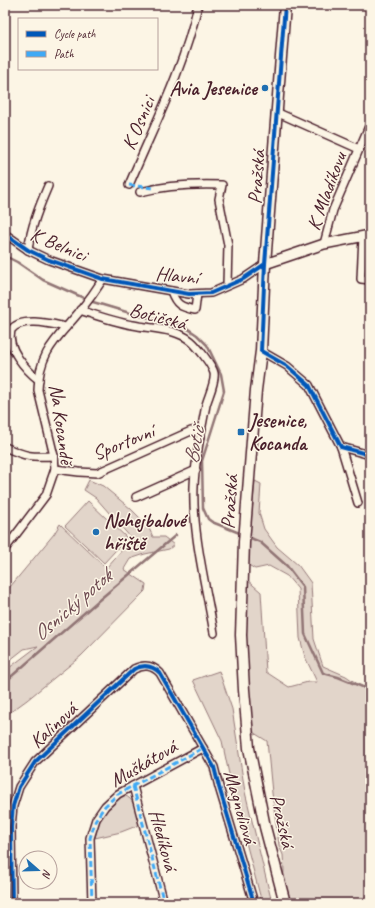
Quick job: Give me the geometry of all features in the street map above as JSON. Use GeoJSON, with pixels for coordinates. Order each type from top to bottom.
{"type":"FeatureCollection","features":[{"type":"Feature","properties":{"kind":"main road","name":"Pražská"},"geometry":{"type":"LineString","coordinates":[[285,5],[264,264],[260,350],[244,542],[241,635],[249,748],[265,827],[285,903]]}},
{"type":"Feature","properties":{"kind":"street","name":"K Osnici"},"geometry":{"type":"LineString","coordinates":[[129,185],[183,56],[198,5]]}},
{"type":"Feature","properties":{"kind":"street","name":"K Mladíkovu"},"geometry":{"type":"LineString","coordinates":[[276,112],[359,148]]}},
{"type":"Feature","properties":{"kind":"street","name":"K Mladíkovu"},"geometry":{"type":"LineString","coordinates":[[324,244],[334,210],[370,124]]}},
{"type":"Feature","properties":{"kind":"street"},"geometry":{"type":"LineString","coordinates":[[140,192],[152,188],[182,184],[222,185],[219,199],[228,245],[227,286]]}},
{"type":"Feature","properties":{"kind":"street"},"geometry":{"type":"LineString","coordinates":[[28,250],[32,227],[48,186]]}},
{"type":"Feature","properties":{"kind":"street","name":"K Belnici"},"geometry":{"type":"LineString","coordinates":[[5,234],[28,250],[49,260],[103,279]]}},
{"type":"Feature","properties":{"kind":"street"},"geometry":{"type":"LineString","coordinates":[[264,264],[324,244],[366,236],[361,279],[370,280]]}},
{"type":"Feature","properties":{"kind":"street","name":"Hlavní"},"geometry":{"type":"LineString","coordinates":[[103,279],[190,294],[211,293],[243,279],[264,264]]}},
{"type":"Feature","properties":{"kind":"street","name":"Na Kocandě"},"geometry":{"type":"LineString","coordinates":[[5,549],[46,495],[55,469],[54,456],[38,390],[38,380],[42,361],[46,352],[86,303],[103,279]]}},
{"type":"Feature","properties":{"kind":"street"},"geometry":{"type":"LineString","coordinates":[[172,291],[175,301],[183,307],[195,310],[197,294]]}},
{"type":"Feature","properties":{"kind":"street","name":"Botičská"},"geometry":{"type":"LineString","coordinates":[[80,310],[134,326],[182,335],[190,341],[214,373],[202,430],[196,470],[194,500],[196,528],[214,633]]}},
{"type":"Feature","properties":{"kind":"street"},"geometry":{"type":"LineString","coordinates":[[38,380],[28,372],[15,352],[11,340],[11,330],[17,324],[40,322],[66,327]]}},
{"type":"Feature","properties":{"kind":"street"},"geometry":{"type":"LineString","coordinates":[[260,350],[287,366],[309,385],[341,447],[358,503]]}},
{"type":"Feature","properties":{"kind":"street","name":"Sportovní"},"geometry":{"type":"LineString","coordinates":[[55,469],[97,473],[191,431],[202,430]]}},
{"type":"Feature","properties":{"kind":"street"},"geometry":{"type":"LineString","coordinates":[[5,447],[19,454],[28,456],[54,456]]}},
{"type":"Feature","properties":{"kind":"street"},"geometry":{"type":"LineString","coordinates":[[341,447],[370,455]]}},
{"type":"Feature","properties":{"kind":"street"},"geometry":{"type":"LineString","coordinates":[[136,497],[196,470]]}},
{"type":"Feature","properties":{"kind":"street","name":"Kalinová"},"geometry":{"type":"LineString","coordinates":[[12,903],[11,827],[13,806],[19,787],[35,762],[134,669],[143,666],[150,666]]}},
{"type":"Feature","properties":{"kind":"street","name":"Magnoliová"},"geometry":{"type":"LineString","coordinates":[[150,666],[160,673],[214,767],[254,903]]}},
{"type":"Feature","properties":{"kind":"street","name":"Muškátová"},"geometry":{"type":"LineString","coordinates":[[92,903],[90,838],[96,819],[105,806],[118,794],[202,748]]}},
{"type":"Feature","properties":{"kind":"street","name":"Hledíková"},"geometry":{"type":"LineString","coordinates":[[133,786],[164,903]]}},
{"type":"Feature","properties":{"kind":"shaded area"},"geometry":{"type":"Polygon","coordinates":[[[89,480],[103,486],[131,509],[148,526],[153,537],[164,537],[174,545],[169,549],[130,559],[124,569],[146,584],[145,591],[81,656],[5,716],[5,671],[38,646],[24,649],[5,664],[5,593],[54,534],[60,524],[106,568],[132,539],[96,498],[84,490],[89,480]]]}},
{"type":"Feature","properties":{"kind":"shaded area"},"geometry":{"type":"Polygon","coordinates":[[[255,481],[261,484],[259,513],[264,529],[277,547],[298,565],[311,583],[314,639],[323,666],[346,676],[362,687],[370,689],[370,903],[290,903],[283,882],[283,855],[279,846],[267,741],[251,731],[246,666],[246,579],[261,592],[266,672],[289,687],[308,682],[317,682],[305,657],[300,638],[298,589],[287,576],[269,566],[255,569],[247,564],[255,481]]]}},
{"type":"Feature","properties":{"kind":"shaded area","name":"Nohejbalové hřiště"},"geometry":{"type":"Polygon","coordinates":[[[88,501],[127,538],[104,563],[65,526],[88,501]]]}},
{"type":"Feature","properties":{"kind":"shaded area"},"geometry":{"type":"Polygon","coordinates":[[[219,671],[232,709],[245,792],[272,903],[262,903],[233,793],[222,741],[193,680],[219,671]]]}},
{"type":"Feature","properties":{"kind":"shaded area"},"geometry":{"type":"Polygon","coordinates":[[[123,795],[131,799],[136,811],[139,825],[121,832],[95,838],[101,818],[123,795]]]}},
{"type":"Feature","properties":{"kind":"waterway","name":"Botič"},"geometry":{"type":"LineString","coordinates":[[5,256],[17,262],[43,280],[93,302],[140,316],[181,324],[197,335],[207,345],[221,374],[224,391],[202,461],[203,508],[208,519],[212,522],[242,534]]}},
{"type":"Feature","properties":{"kind":"waterway","name":"Osnický potok"},"geometry":{"type":"LineString","coordinates":[[5,682],[176,535]]}},
{"type":"Feature","properties":{"kind":"waterway","name":"Botič"},"geometry":{"type":"LineString","coordinates":[[246,536],[260,542],[287,566],[303,587],[305,634],[323,673],[338,677],[370,690]]}},
{"type":"Feature","properties":{"kind":"marked path"},"geometry":{"type":"LineString","coordinates":[[129,185],[153,188]]}},
{"type":"Feature","properties":{"kind":"marked path"},"geometry":{"type":"LineString","coordinates":[[92,903],[90,838],[96,819],[105,806],[118,794],[203,748]]}},
{"type":"Feature","properties":{"kind":"marked path"},"geometry":{"type":"LineString","coordinates":[[133,786],[164,903]]}},
{"type":"Feature","properties":{"kind":"cycle path"},"geometry":{"type":"LineString","coordinates":[[285,5],[265,264],[261,351],[287,366],[309,385],[341,447],[370,455]]}},
{"type":"Feature","properties":{"kind":"cycle path"},"geometry":{"type":"LineString","coordinates":[[5,234],[28,250],[49,260],[103,279],[189,294],[211,293],[243,279],[265,264]]}},
{"type":"Feature","properties":{"kind":"cycle path"},"geometry":{"type":"LineString","coordinates":[[12,903],[11,827],[13,806],[19,787],[35,762],[134,669],[141,666],[154,668],[160,673],[214,767],[254,903]]}},
{"type":"Feature","properties":{"kind":"place","name":"Avia Jesenice"},"geometry":{"type":"Point","coordinates":[265,88]}},
{"type":"Feature","properties":{"kind":"place","name":"Jesenice, Kocanda"},"geometry":{"type":"Point","coordinates":[241,432]}},
{"type":"Feature","properties":{"kind":"place","name":"Nohejbalové hřiště"},"geometry":{"type":"Point","coordinates":[96,532]}}]}
